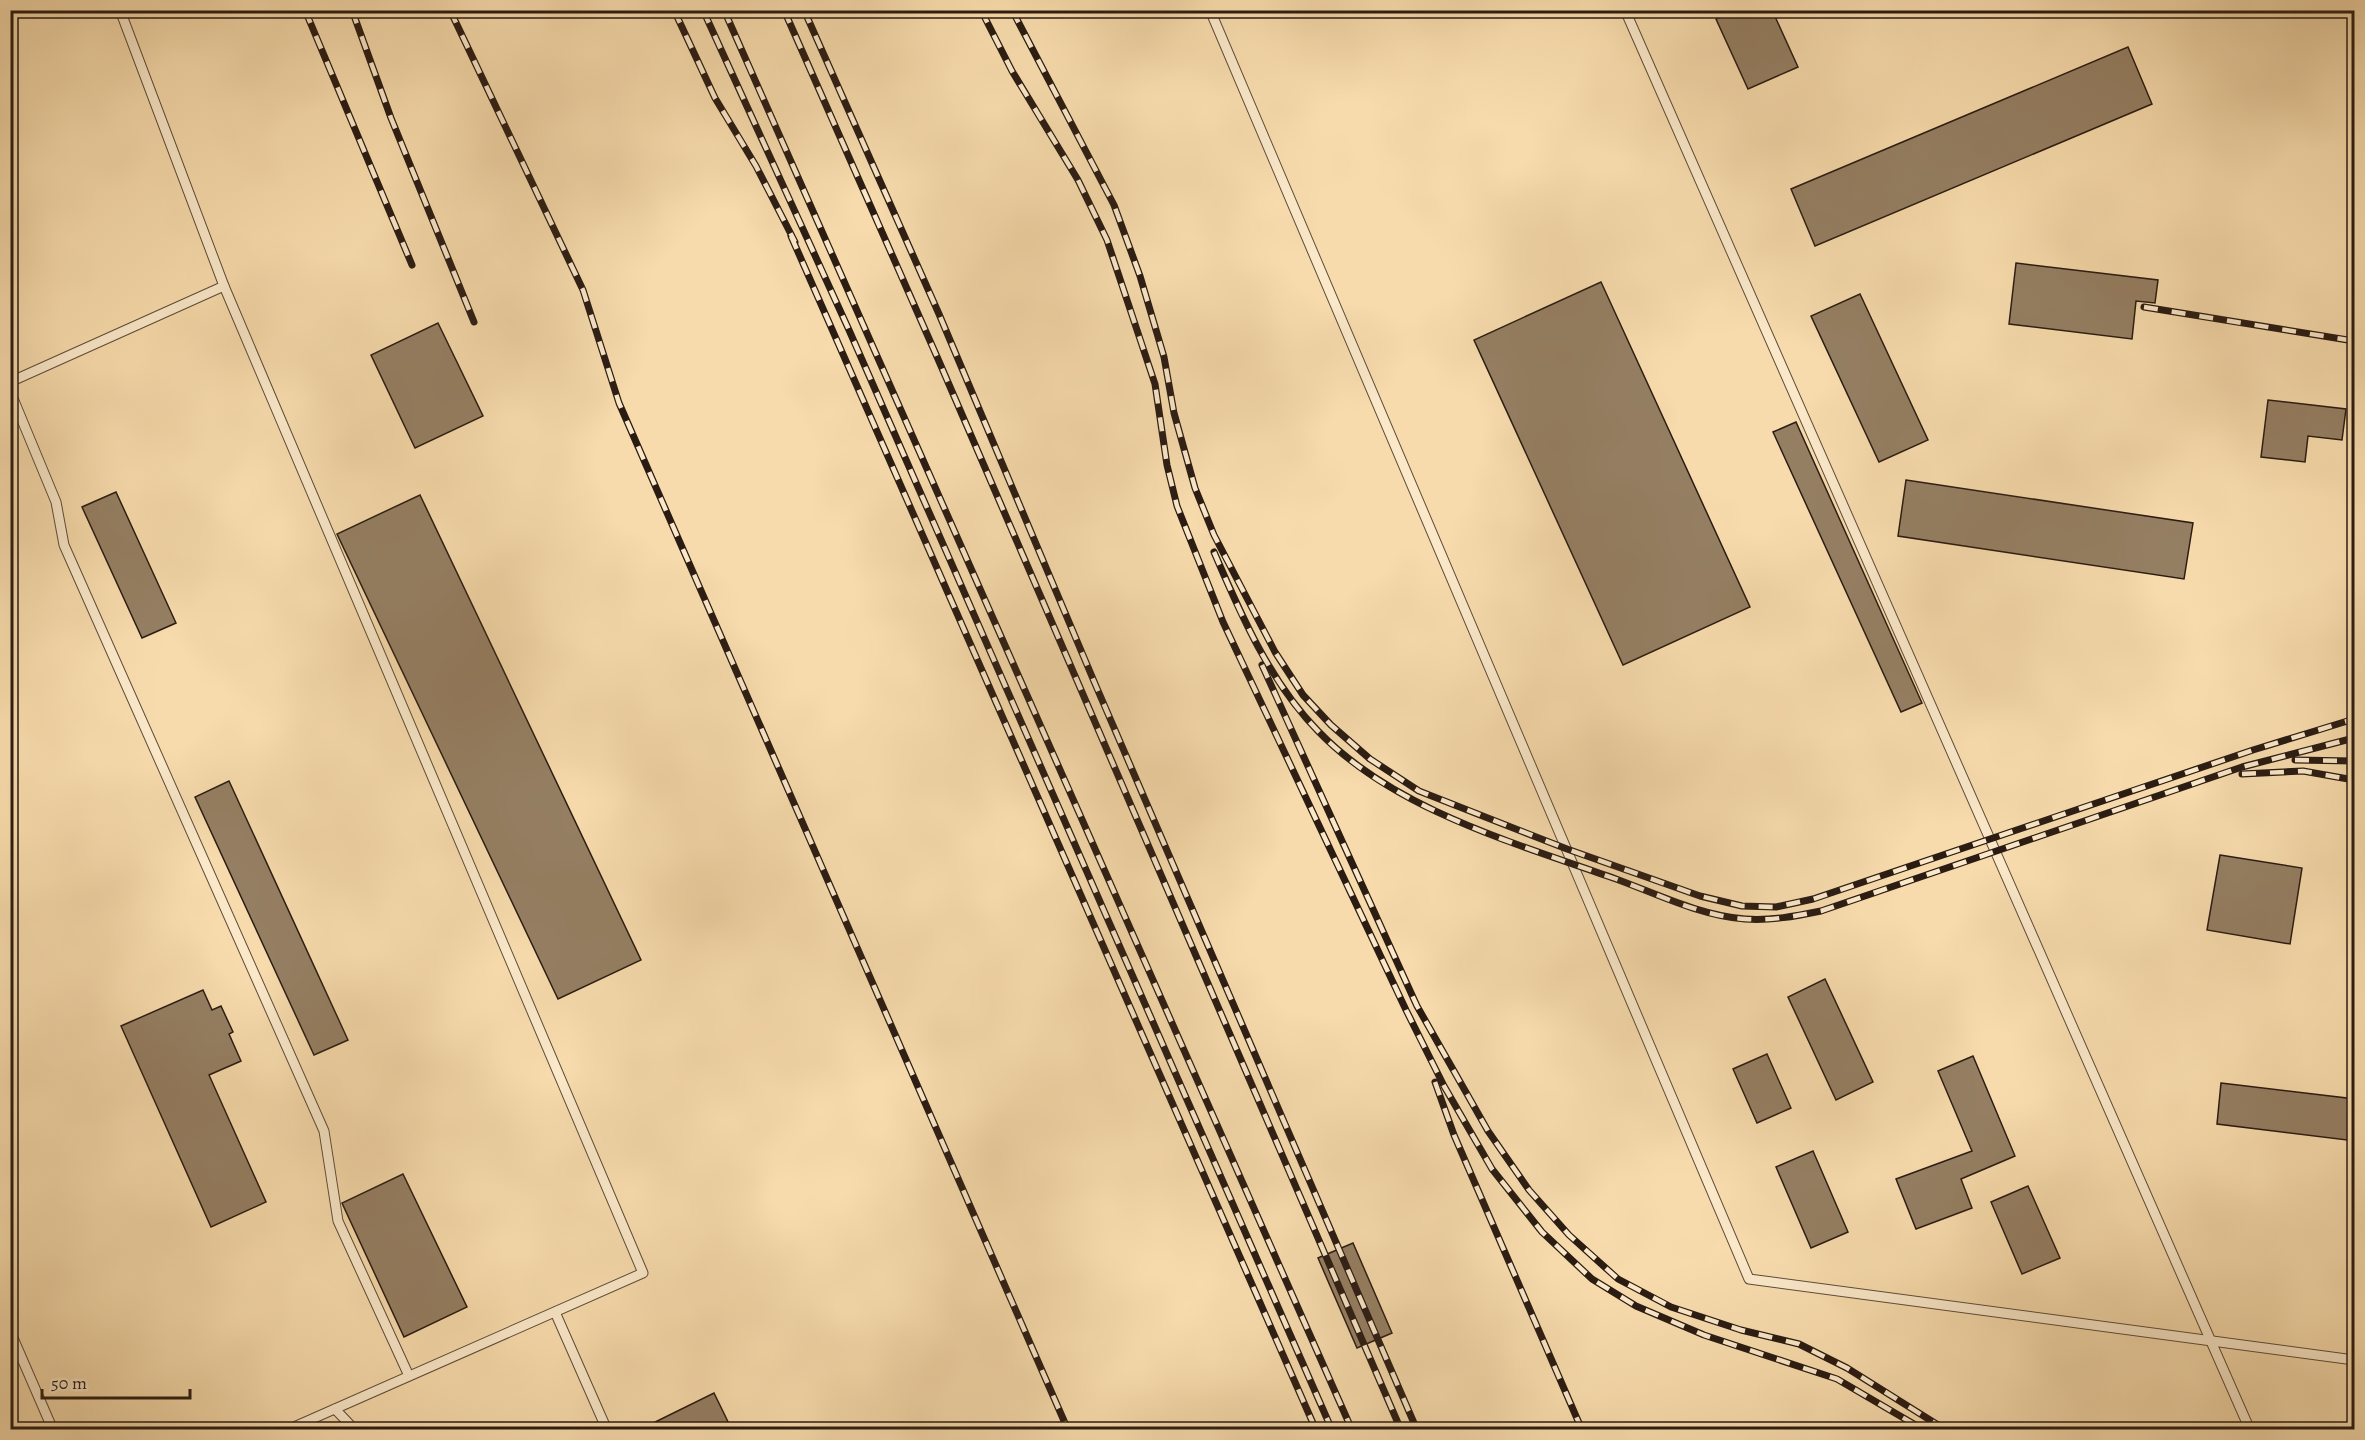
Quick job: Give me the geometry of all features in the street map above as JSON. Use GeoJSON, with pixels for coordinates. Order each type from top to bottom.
{"type":"FeatureCollection","features":[{"type":"Feature","properties":{"kind":"lane"},"geometry":{"type":"LineString","coordinates":[[120,10],[224,286],[643,1273],[287,1430]]}},
{"type":"Feature","properties":{"kind":"lane"},"geometry":{"type":"LineString","coordinates":[[1210,10],[1749,1279],[2355,1360]]}},
{"type":"Feature","properties":{"kind":"lane"},"geometry":{"type":"LineString","coordinates":[[1625,10],[2250,1430]]}},
{"type":"Feature","properties":{"kind":"lane"},"geometry":{"type":"LineString","coordinates":[[10,382],[224,286]]}},
{"type":"Feature","properties":{"kind":"lane"},"geometry":{"type":"LineString","coordinates":[[10,391],[56,502],[64,545],[324,1131],[338,1221],[409,1376]]}},
{"type":"Feature","properties":{"kind":"lane"},"geometry":{"type":"LineString","coordinates":[[555,1312],[607,1430]]}},
{"type":"Feature","properties":{"kind":"lane"},"geometry":{"type":"LineString","coordinates":[[10,1331],[53,1430]]}},
{"type":"Feature","properties":{"kind":"lane"},"geometry":{"type":"LineString","coordinates":[[335,1409],[355,1430]]}},
{"type":"Feature","properties":{"kind":"building"},"geometry":{"type":"Polygon","coordinates":[[[1735,10],[1772,10],[1798,67],[1748,89],[1716,19],[1735,10]]]}},
{"type":"Feature","properties":{"kind":"building"},"geometry":{"type":"Polygon","coordinates":[[[2128,47],[2152,104],[1815,246],[1791,189],[2128,47]]]}},
{"type":"Feature","properties":{"kind":"building"},"geometry":{"type":"Polygon","coordinates":[[[2016,263],[2158,280],[2155,303],[2136,301],[2132,339],[2009,324],[2016,263]]]}},
{"type":"Feature","properties":{"kind":"building"},"geometry":{"type":"Polygon","coordinates":[[[1601,282],[1750,607],[1623,665],[1474,340],[1601,282]]]}},
{"type":"Feature","properties":{"kind":"building"},"geometry":{"type":"Polygon","coordinates":[[[1860,294],[1928,440],[1879,462],[1811,316],[1860,294]]]}},
{"type":"Feature","properties":{"kind":"building"},"geometry":{"type":"Polygon","coordinates":[[[438,323],[483,416],[415,448],[371,355],[438,323]]]}},
{"type":"Feature","properties":{"kind":"building"},"geometry":{"type":"Polygon","coordinates":[[[2268,400],[2346,409],[2342,440],[2308,436],[2305,462],[2261,457],[2268,400]]]}},
{"type":"Feature","properties":{"kind":"building"},"geometry":{"type":"Polygon","coordinates":[[[1796,422],[1922,703],[1901,712],[1773,432],[1796,422]]]}},
{"type":"Feature","properties":{"kind":"building"},"geometry":{"type":"Polygon","coordinates":[[[1906,480],[2193,523],[2184,579],[1898,536],[1906,480]]]}},
{"type":"Feature","properties":{"kind":"building"},"geometry":{"type":"Polygon","coordinates":[[[116,492],[176,623],[142,638],[82,507],[116,492]]]}},
{"type":"Feature","properties":{"kind":"building"},"geometry":{"type":"Polygon","coordinates":[[[420,495],[641,960],[558,999],[337,534],[420,495]]]}},
{"type":"Feature","properties":{"kind":"building"},"geometry":{"type":"Polygon","coordinates":[[[229,781],[348,1040],[314,1055],[195,797],[229,781]]]}},
{"type":"Feature","properties":{"kind":"building"},"geometry":{"type":"Polygon","coordinates":[[[2220,855],[2302,868],[2290,944],[2207,930],[2220,855]]]}},
{"type":"Feature","properties":{"kind":"building"},"geometry":{"type":"Polygon","coordinates":[[[1825,979],[1873,1082],[1836,1100],[1788,997],[1825,979]]]}},
{"type":"Feature","properties":{"kind":"building"},"geometry":{"type":"Polygon","coordinates":[[[203,990],[212,1010],[221,1006],[233,1032],[229,1034],[241,1061],[209,1075],[266,1202],[211,1227],[121,1026],[203,990]]]}},
{"type":"Feature","properties":{"kind":"building"},"geometry":{"type":"Polygon","coordinates":[[[1767,1054],[1791,1108],[1757,1123],[1733,1069],[1767,1054]]]}},
{"type":"Feature","properties":{"kind":"building"},"geometry":{"type":"Polygon","coordinates":[[[1973,1056],[2015,1156],[1961,1179],[1972,1208],[1916,1229],[1896,1179],[1972,1151],[1938,1071],[1973,1056]]]}},
{"type":"Feature","properties":{"kind":"building"},"geometry":{"type":"Polygon","coordinates":[[[2221,1083],[2355,1099],[2355,1141],[2217,1124],[2221,1083]]]}},
{"type":"Feature","properties":{"kind":"building"},"geometry":{"type":"Polygon","coordinates":[[[1813,1151],[1848,1232],[1811,1248],[1776,1167],[1813,1151]]]}},
{"type":"Feature","properties":{"kind":"building"},"geometry":{"type":"Polygon","coordinates":[[[403,1174],[467,1307],[404,1337],[342,1203],[403,1174]]]}},
{"type":"Feature","properties":{"kind":"building"},"geometry":{"type":"Polygon","coordinates":[[[2028,1186],[2060,1258],[2022,1274],[1991,1202],[2028,1186]]]}},
{"type":"Feature","properties":{"kind":"building"},"geometry":{"type":"Polygon","coordinates":[[[1353,1243],[1392,1333],[1357,1348],[1318,1258],[1353,1243]]]}},
{"type":"Feature","properties":{"kind":"building"},"geometry":{"type":"Polygon","coordinates":[[[714,1393],[732,1430],[639,1430],[714,1393]]]}},
{"type":"Feature","properties":{"kind":"railway"},"geometry":{"type":"LineString","coordinates":[[305,10],[412,265]]}},
{"type":"Feature","properties":{"kind":"railway"},"geometry":{"type":"LineString","coordinates":[[352,10],[391,118],[474,322]]}},
{"type":"Feature","properties":{"kind":"railway"},"geometry":{"type":"LineString","coordinates":[[450,10],[583,290],[619,403],[1068,1430]]}},
{"type":"Feature","properties":{"kind":"railway"},"geometry":{"type":"LineString","coordinates":[[674,10],[715,98],[756,166],[795,242]]}},
{"type":"Feature","properties":{"kind":"railway"},"geometry":{"type":"LineString","coordinates":[[703,10],[849,330],[1332,1430]]}},
{"type":"Feature","properties":{"kind":"railway"},"geometry":{"type":"LineString","coordinates":[[724,10],[1352,1430]]}},
{"type":"Feature","properties":{"kind":"railway"},"geometry":{"type":"LineString","coordinates":[[784,10],[938,359],[1401,1430]]}},
{"type":"Feature","properties":{"kind":"railway"},"geometry":{"type":"LineString","coordinates":[[804,10],[939,314],[1096,686],[1417,1430]]}},
{"type":"Feature","properties":{"kind":"railway"},"geometry":{"type":"LineString","coordinates":[[981,10],[1012,71],[1078,180],[1107,240],[1155,384],[1167,465],[1177,506],[1223,622],[1406,1010],[1444,1086],[1492,1169],[1542,1232],[1592,1279],[1636,1306],[1704,1335],[1837,1379],[1924,1430]]}},
{"type":"Feature","properties":{"kind":"railway"},"geometry":{"type":"LineString","coordinates":[[1012,10],[1114,205],[1140,276],[1164,357],[1174,413],[1195,488],[1214,535],[1275,652],[1303,695],[1331,725],[1370,759],[1419,791],[1567,849],[1700,896],[1742,906],[1776,907],[1813,899],[2253,750],[2354,719]]}},
{"type":"Feature","properties":{"kind":"railway"},"geometry":{"type":"LineString","coordinates":[[791,236],[1316,1430]]}},
{"type":"Feature","properties":{"kind":"railway"},"geometry":{"type":"LineString","coordinates":[[2144,307],[2354,341]]}},
{"type":"Feature","properties":{"kind":"railway"},"geometry":{"type":"LineString","coordinates":[[1214,552],[1258,647],[1285,691],[1318,731],[1348,759],[1419,803],[1458,821],[1679,904],[1729,917],[1764,919],[1821,911],[2242,767],[2354,738]]}},
{"type":"Feature","properties":{"kind":"railway"},"geometry":{"type":"LineString","coordinates":[[1262,665],[1417,1006],[1488,1131],[1529,1190],[1569,1235],[1618,1279],[1671,1307],[1741,1330],[1799,1344],[1847,1368],[1946,1430]]}},
{"type":"Feature","properties":{"kind":"railway"},"geometry":{"type":"LineString","coordinates":[[2295,760],[2354,761]]}},
{"type":"Feature","properties":{"kind":"railway"},"geometry":{"type":"LineString","coordinates":[[2242,774],[2303,771],[2354,780]]}},
{"type":"Feature","properties":{"kind":"railway"},"geometry":{"type":"LineString","coordinates":[[1435,1082],[1454,1135],[1582,1430]]}}]}
